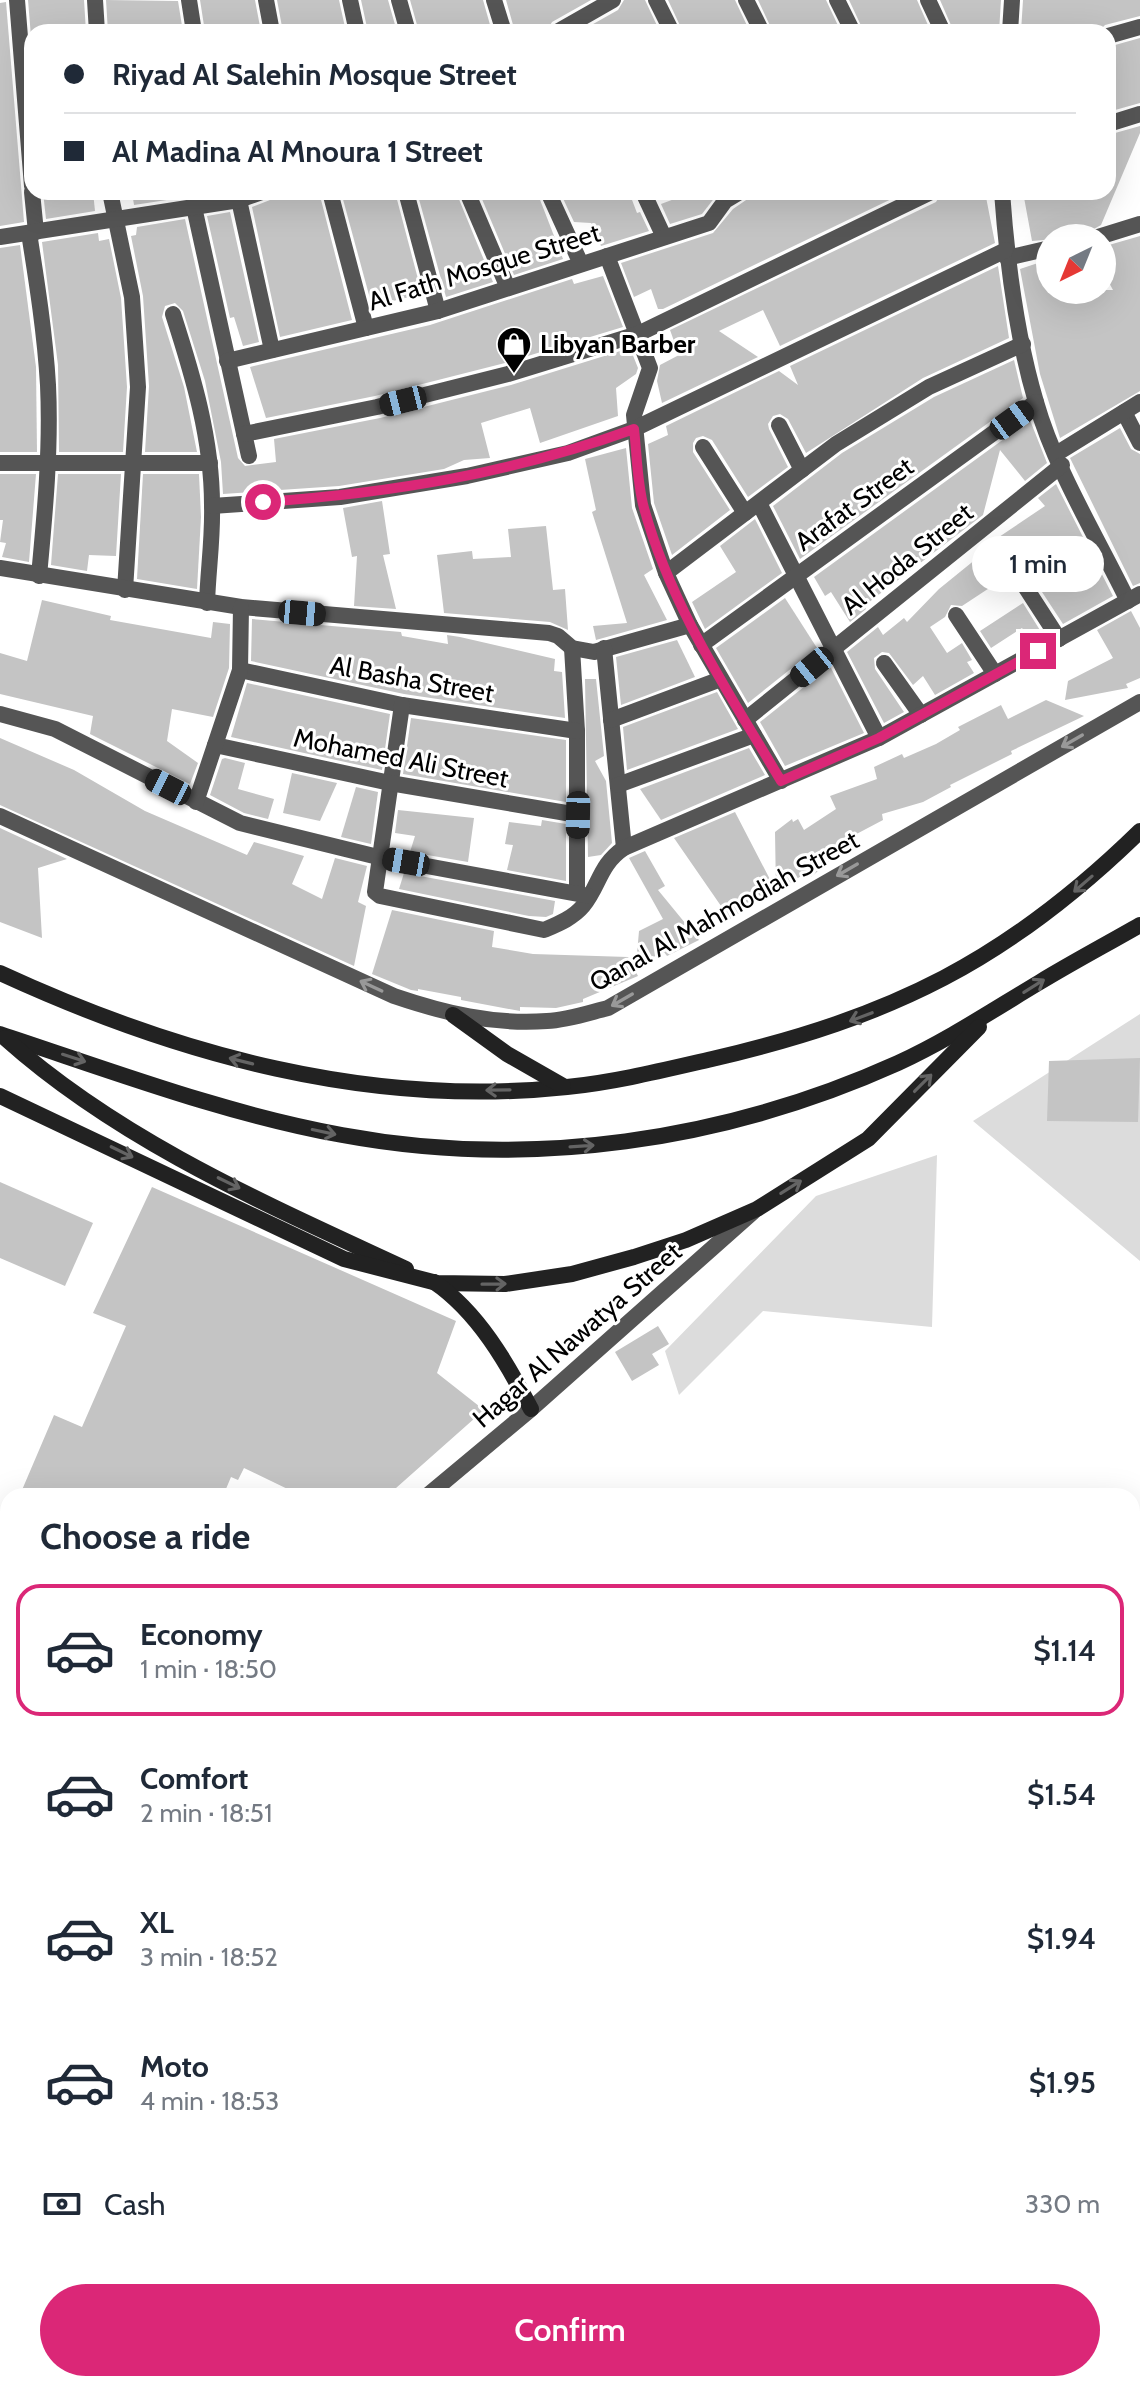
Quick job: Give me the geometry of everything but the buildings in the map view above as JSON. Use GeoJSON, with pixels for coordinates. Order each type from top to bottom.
{"type":"FeatureCollection","features":[{"type":"Feature","properties":{"kind":"main road"},"geometry":{"type":"LineString","coordinates":[[0,973],[150,1034],[210,1054],[271,1069],[396,1088],[459,1091],[564,1087],[671,1068],[771,1045],[846,1023],[890,1006],[933,986],[1007,942],[1071,896],[1140,831]]}},
{"type":"Feature","properties":{"kind":"main road"},"geometry":{"type":"LineString","coordinates":[[0,1034],[297,1126],[416,1145],[536,1149],[643,1139],[696,1130],[775,1109],[900,1062],[995,1011],[1140,925]]}},
{"type":"Feature","properties":{"kind":"main road"},"geometry":{"type":"LineString","coordinates":[[0,1096],[344,1259],[437,1283],[505,1284],[572,1274],[686,1240],[757,1209],[868,1139],[995,1011]]}},
{"type":"Feature","properties":{"kind":"main road"},"geometry":{"type":"LineString","coordinates":[[453,1015],[507,1054],[564,1087]]}},
{"type":"Feature","properties":{"kind":"main road"},"geometry":{"type":"LineString","coordinates":[[0,1034],[45,1074],[109,1120],[230,1184],[437,1283],[457,1300],[491,1341],[531,1409]]}},
{"type":"Feature","properties":{"kind":"street"},"geometry":{"type":"LineString","coordinates":[[17,0],[24,88]]}},
{"type":"Feature","properties":{"kind":"street"},"geometry":{"type":"LineString","coordinates":[[95,0],[96,24]]}},
{"type":"Feature","properties":{"kind":"street"},"geometry":{"type":"LineString","coordinates":[[189,0],[193,24]]}},
{"type":"Feature","properties":{"kind":"street"},"geometry":{"type":"LineString","coordinates":[[266,0],[270,24]]}},
{"type":"Feature","properties":{"kind":"street"},"geometry":{"type":"LineString","coordinates":[[350,0],[355,24]]}},
{"type":"Feature","properties":{"kind":"street"},"geometry":{"type":"LineString","coordinates":[[399,0],[406,24]]}},
{"type":"Feature","properties":{"kind":"street"},"geometry":{"type":"LineString","coordinates":[[494,0],[502,24]]}},
{"type":"Feature","properties":{"kind":"street"},"geometry":{"type":"LineString","coordinates":[[573,24],[613,0]]}},
{"type":"Feature","properties":{"kind":"street"},"geometry":{"type":"LineString","coordinates":[[656,0],[668,24]]}},
{"type":"Feature","properties":{"kind":"street"},"geometry":{"type":"LineString","coordinates":[[746,0],[758,24]]}},
{"type":"Feature","properties":{"kind":"street"},"geometry":{"type":"LineString","coordinates":[[837,0],[849,24]]}},
{"type":"Feature","properties":{"kind":"street"},"geometry":{"type":"LineString","coordinates":[[928,0],[939,24]]}},
{"type":"Feature","properties":{"kind":"street"},"geometry":{"type":"LineString","coordinates":[[1010,24],[1012,0]]}},
{"type":"Feature","properties":{"kind":"street"},"geometry":{"type":"LineString","coordinates":[[1116,34],[1140,27]]}},
{"type":"Feature","properties":{"kind":"street"},"geometry":{"type":"LineString","coordinates":[[1116,122],[1140,114]]}},
{"type":"Feature","properties":{"kind":"street"},"geometry":{"type":"LineString","coordinates":[[32,200],[32,232],[48,386],[49,463],[39,576]]}},
{"type":"Feature","properties":{"kind":"street"},"geometry":{"type":"LineString","coordinates":[[111,200],[132,297],[138,387],[125,590]]}},
{"type":"Feature","properties":{"kind":"street"},"geometry":{"type":"LineString","coordinates":[[0,237],[212,200]]}},
{"type":"Feature","properties":{"kind":"street"},"geometry":{"type":"LineString","coordinates":[[230,200],[272,350]]}},
{"type":"Feature","properties":{"kind":"street"},"geometry":{"type":"LineString","coordinates":[[332,200],[366,328]]}},
{"type":"Feature","properties":{"kind":"street"},"geometry":{"type":"LineString","coordinates":[[408,200],[438,311]]}},
{"type":"Feature","properties":{"kind":"street"},"geometry":{"type":"LineString","coordinates":[[470,200],[508,288]]}},
{"type":"Feature","properties":{"kind":"street"},"geometry":{"type":"LineString","coordinates":[[552,200],[581,264]]}},
{"type":"Feature","properties":{"kind":"street"},"geometry":{"type":"LineString","coordinates":[[647,200],[664,237]]}},
{"type":"Feature","properties":{"kind":"street","name":"Al Fath Mosque Street"},"geometry":{"type":"LineString","coordinates":[[227,361],[438,311],[709,223],[727,200]]}},
{"type":"Feature","properties":{"kind":"street"},"geometry":{"type":"LineString","coordinates":[[244,434],[391,404],[508,374],[638,334],[914,200]]}},
{"type":"Feature","properties":{"kind":"street"},"geometry":{"type":"LineString","coordinates":[[583,894],[624,848],[879,738],[1134,597],[1059,460],[1036,402],[1007,254],[1003,200]]}},
{"type":"Feature","properties":{"kind":"street"},"geometry":{"type":"LineString","coordinates":[[186,203],[249,456]]}},
{"type":"Feature","properties":{"kind":"street"},"geometry":{"type":"LineString","coordinates":[[1116,231],[1140,224]]}},
{"type":"Feature","properties":{"kind":"street"},"geometry":{"type":"LineString","coordinates":[[212,506],[340,497],[467,476],[568,453],[634,429],[1007,254],[1036,250]]}},
{"type":"Feature","properties":{"kind":"street"},"geometry":{"type":"LineString","coordinates":[[607,256],[638,334],[649,376],[634,415],[643,505],[666,573],[690,625],[781,781]]}},
{"type":"Feature","properties":{"kind":"street"},"geometry":{"type":"LineString","coordinates":[[173,314],[196,387],[210,463],[212,506],[207,603]]}},
{"type":"Feature","properties":{"kind":"street"},"geometry":{"type":"LineString","coordinates":[[666,573],[836,444],[929,387],[1023,344]]}},
{"type":"Feature","properties":{"kind":"street","name":"Arafat Street"},"geometry":{"type":"LineString","coordinates":[[701,645],[1036,402]]}},
{"type":"Feature","properties":{"kind":"street","name":"Al Hoda Street"},"geometry":{"type":"LineString","coordinates":[[618,785],[750,728],[834,649],[1059,460],[1140,402]]}},
{"type":"Feature","properties":{"kind":"street"},"geometry":{"type":"LineString","coordinates":[[1124,412],[1140,443]]}},
{"type":"Feature","properties":{"kind":"street"},"geometry":{"type":"LineString","coordinates":[[779,425],[802,470]]}},
{"type":"Feature","properties":{"kind":"street"},"geometry":{"type":"LineString","coordinates":[[703,447],[745,513]]}},
{"type":"Feature","properties":{"kind":"street"},"geometry":{"type":"LineString","coordinates":[[0,463],[210,463]]}},
{"type":"Feature","properties":{"kind":"street"},"geometry":{"type":"LineString","coordinates":[[759,503],[879,738]]}},
{"type":"Feature","properties":{"kind":"street"},"geometry":{"type":"LineString","coordinates":[[0,568],[207,603],[549,633],[558,636],[572,648],[594,652],[690,625]]}},
{"type":"Feature","properties":{"kind":"street"},"geometry":{"type":"LineString","coordinates":[[1013,568],[1059,639]]}},
{"type":"Feature","properties":{"kind":"street"},"geometry":{"type":"LineString","coordinates":[[196,802],[240,670],[241,607]]}},
{"type":"Feature","properties":{"kind":"street"},"geometry":{"type":"LineString","coordinates":[[956,615],[995,674]]}},
{"type":"Feature","properties":{"kind":"street"},"geometry":{"type":"LineString","coordinates":[[402,705],[373,889],[380,896],[544,930],[564,921],[582,907],[572,648]]}},
{"type":"Feature","properties":{"kind":"street"},"geometry":{"type":"LineString","coordinates":[[604,648],[624,848]]}},
{"type":"Feature","properties":{"kind":"street"},"geometry":{"type":"LineString","coordinates":[[884,663],[921,715]]}},
{"type":"Feature","properties":{"kind":"street","name":"Al Basha Street"},"geometry":{"type":"LineString","coordinates":[[240,670],[402,705],[577,731]]}},
{"type":"Feature","properties":{"kind":"street"},"geometry":{"type":"LineString","coordinates":[[611,720],[721,679]]}},
{"type":"Feature","properties":{"kind":"street","name":"Qanal Al Mahmodiah Street"},"geometry":{"type":"LineString","coordinates":[[0,816],[394,996],[453,1015],[496,1022],[549,1021],[608,1008],[1140,702]]}},
{"type":"Feature","properties":{"kind":"street"},"geometry":{"type":"LineString","coordinates":[[0,714],[55,729],[240,823],[378,857],[583,894]]}},
{"type":"Feature","properties":{"kind":"street","name":"Mohamed Ali Street"},"geometry":{"type":"LineString","coordinates":[[215,745],[390,783],[578,815]]}},
{"type":"Feature","properties":{"kind":"street","name":"Hagar Al Nawatya Street"},"geometry":{"type":"LineString","coordinates":[[437,1488],[531,1409],[757,1209]]}},
{"type":"Feature","properties":{"kind":"shaded area"},"geometry":{"type":"Polygon","coordinates":[[[1140,1014],[1140,1261],[973,1121],[1140,1014]]]}},
{"type":"Feature","properties":{"kind":"shaded area"},"geometry":{"type":"Polygon","coordinates":[[[937,1155],[932,1327],[763,1311],[679,1395],[665,1351],[816,1196],[937,1155]]]}},
{"type":"Feature","properties":{"kind":"place","name":"Libyan Barber"},"geometry":{"type":"Point","coordinates":[514,375]}},
{"type":"Feature","properties":{"kind":"route"},"geometry":{"type":"LineString","coordinates":[[263,502],[340,497],[467,476],[568,453],[634,429],[643,505],[666,573],[690,625],[781,781],[879,738],[1038,651]]}}]}
